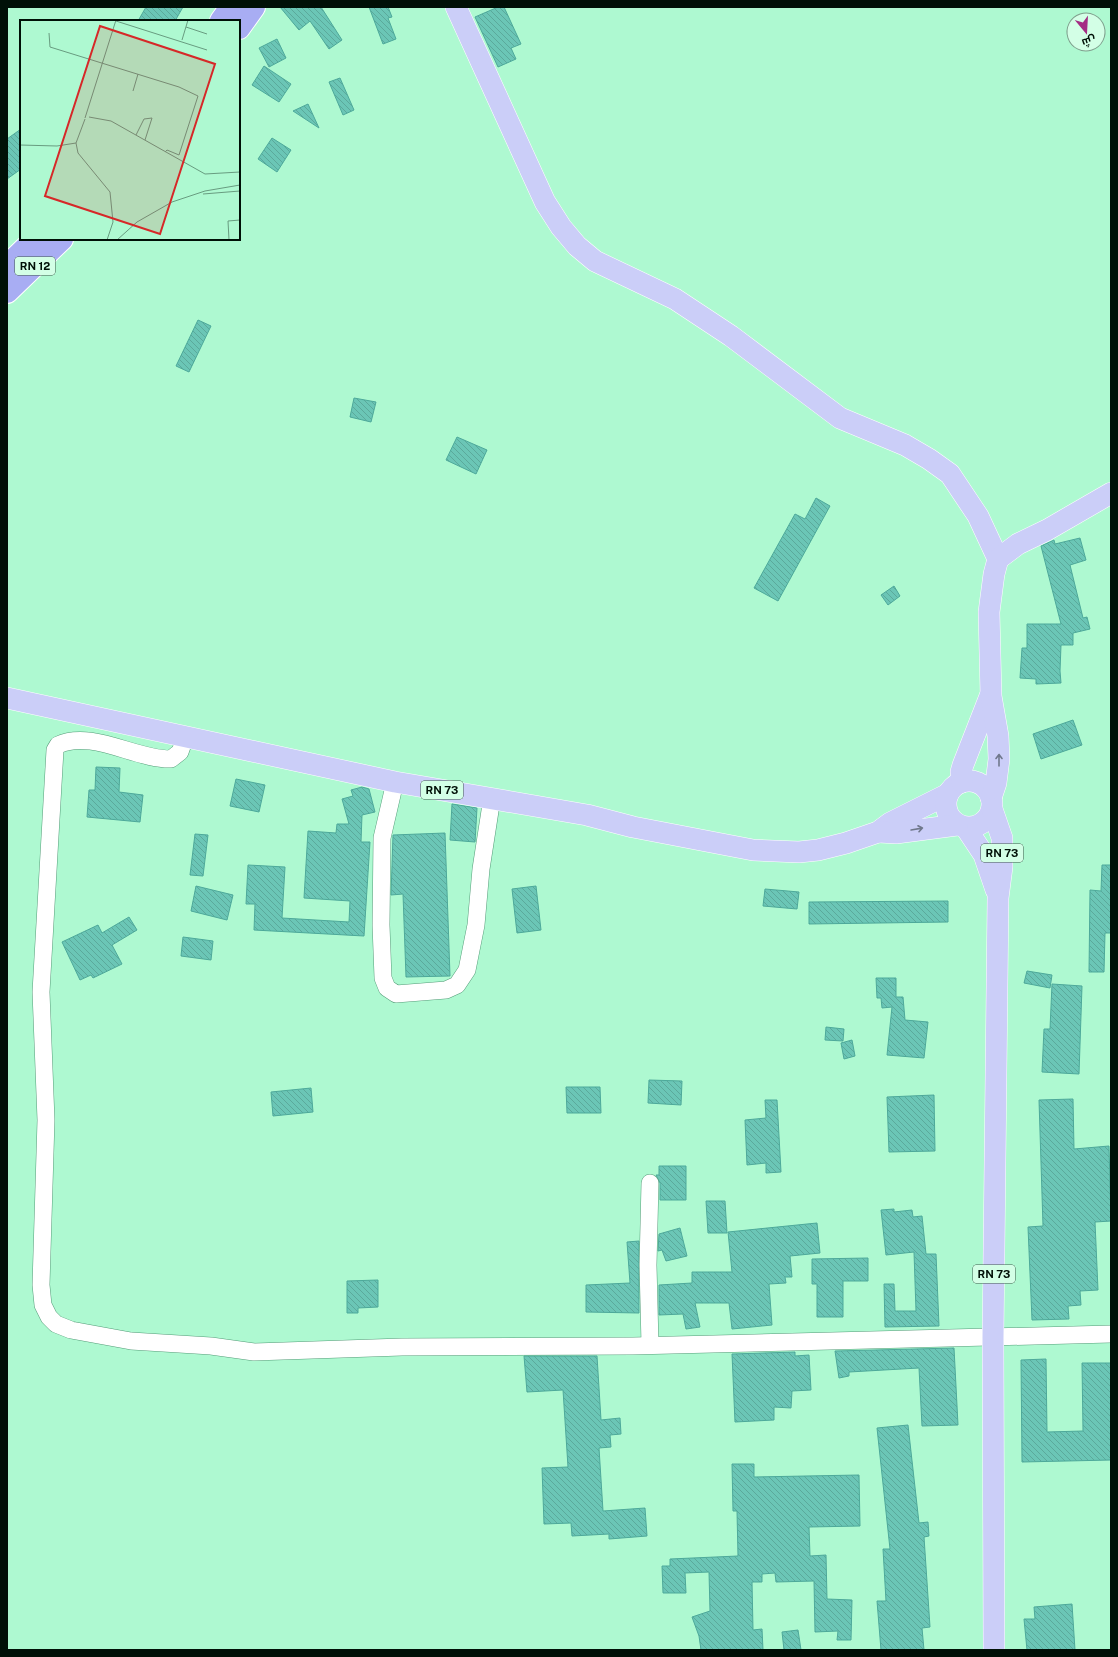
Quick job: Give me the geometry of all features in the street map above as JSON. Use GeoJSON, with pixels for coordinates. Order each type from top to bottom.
{"type":"FeatureCollection","features":[{"type":"Feature","properties":{"kind":"highway"},"geometry":{"type":"LineString","coordinates":[[222,20],[231,7]]}},
{"type":"Feature","properties":{"kind":"highway"},"geometry":{"type":"LineString","coordinates":[[240,27],[254,7]]}},
{"type":"Feature","properties":{"kind":"highway","name":"RN 12"},"geometry":{"type":"LineString","coordinates":[[7,266],[34,240]]}},
{"type":"Feature","properties":{"kind":"highway","name":"RN 12"},"geometry":{"type":"LineString","coordinates":[[7,292],[61,240]]}},
{"type":"Feature","properties":{"kind":"main road"},"geometry":{"type":"LineString","coordinates":[[456,7],[545,202],[561,227],[577,246],[595,261],[675,299],[732,336],[840,418],[905,445],[930,459],[950,474],[978,516],[998,559]]}},
{"type":"Feature","properties":{"kind":"main road"},"geometry":{"type":"LineString","coordinates":[[991,696],[955,788],[945,802],[950,819],[962,826],[974,827],[983,823],[990,815],[996,783],[999,759],[998,736],[991,696],[989,612],[994,574],[998,559],[1018,544],[1047,530],[1111,493]]}},
{"type":"Feature","properties":{"kind":"main road","name":"RN 73"},"geometry":{"type":"LineString","coordinates":[[7,698],[185,738],[395,782],[587,815],[633,827],[753,850],[799,852],[818,850],[878,832],[896,833],[962,826],[984,855],[998,898]]}},
{"type":"Feature","properties":{"kind":"main road"},"geometry":{"type":"LineString","coordinates":[[955,788],[971,781],[981,784],[992,803]]}},
{"type":"Feature","properties":{"kind":"main road","name":"RN 73"},"geometry":{"type":"LineString","coordinates":[[878,832],[890,823],[955,788]]}},
{"type":"Feature","properties":{"kind":"main road","name":"RN 73"},"geometry":{"type":"LineString","coordinates":[[992,803],[1002,838],[1002,867],[998,898],[993,1338],[994,1650]]}},
{"type":"Feature","properties":{"kind":"street"},"geometry":{"type":"LineString","coordinates":[[185,738],[180,752],[171,759],[90,742],[70,741],[58,745],[55,750],[41,992],[46,1120],[41,1285],[44,1305],[49,1316],[56,1324],[71,1330],[131,1341],[211,1346],[254,1352],[402,1347],[634,1346],[650,1344],[993,1338],[1071,1334],[1111,1334]]}},
{"type":"Feature","properties":{"kind":"street"},"geometry":{"type":"LineString","coordinates":[[395,782],[382,838],[380,925],[383,978],[386,988],[396,994],[446,990],[457,985],[467,970],[476,925],[481,869],[492,798]]}},
{"type":"Feature","properties":{"kind":"street"},"geometry":{"type":"LineString","coordinates":[[650,1184],[648,1265],[650,1344]]}},
{"type":"Feature","properties":{"kind":"building"},"geometry":{"type":"Polygon","coordinates":[[[146,7],[183,7],[176,20],[139,20],[146,7]]]}},
{"type":"Feature","properties":{"kind":"building"},"geometry":{"type":"Polygon","coordinates":[[[280,7],[321,7],[342,40],[329,49],[310,21],[299,30],[280,7]]]}},
{"type":"Feature","properties":{"kind":"building"},"geometry":{"type":"Polygon","coordinates":[[[369,7],[388,7],[392,17],[388,18],[396,39],[383,44],[369,7]]]}},
{"type":"Feature","properties":{"kind":"building"},"geometry":{"type":"Polygon","coordinates":[[[498,7],[504,7],[521,44],[511,48],[516,59],[498,67],[475,17],[498,7]]]}},
{"type":"Feature","properties":{"kind":"building"},"geometry":{"type":"Polygon","coordinates":[[[277,39],[286,58],[269,67],[259,48],[277,39]]]}},
{"type":"Feature","properties":{"kind":"building"},"geometry":{"type":"Polygon","coordinates":[[[264,66],[291,84],[279,102],[252,85],[264,66]]]}},
{"type":"Feature","properties":{"kind":"building"},"geometry":{"type":"Polygon","coordinates":[[[340,78],[354,110],[343,115],[329,82],[340,78]]]}},
{"type":"Feature","properties":{"kind":"building"},"geometry":{"type":"Polygon","coordinates":[[[308,104],[319,128],[293,111],[308,104]]]}},
{"type":"Feature","properties":{"kind":"building"},"geometry":{"type":"Polygon","coordinates":[[[20,130],[20,170],[7,179],[7,139],[20,130]]]}},
{"type":"Feature","properties":{"kind":"building"},"geometry":{"type":"Polygon","coordinates":[[[272,138],[291,150],[277,172],[258,159],[272,138]]]}},
{"type":"Feature","properties":{"kind":"building"},"geometry":{"type":"Polygon","coordinates":[[[198,320],[211,326],[189,372],[176,366],[198,320]]]}},
{"type":"Feature","properties":{"kind":"building"},"geometry":{"type":"Polygon","coordinates":[[[354,398],[376,402],[371,422],[350,417],[354,398]]]}},
{"type":"Feature","properties":{"kind":"building"},"geometry":{"type":"Polygon","coordinates":[[[457,437],[487,450],[476,474],[446,460],[457,437]]]}},
{"type":"Feature","properties":{"kind":"building"},"geometry":{"type":"Polygon","coordinates":[[[816,498],[830,506],[778,601],[754,588],[795,514],[805,519],[816,498]]]}},
{"type":"Feature","properties":{"kind":"building"},"geometry":{"type":"Polygon","coordinates":[[[1080,538],[1086,560],[1070,565],[1083,618],[1087,617],[1090,629],[1073,633],[1073,645],[1061,645],[1061,683],[1036,684],[1036,679],[1020,678],[1022,648],[1027,648],[1027,624],[1061,624],[1041,546],[1054,540],[1055,544],[1080,538]]]}},
{"type":"Feature","properties":{"kind":"building"},"geometry":{"type":"Polygon","coordinates":[[[894,586],[900,596],[888,605],[881,595],[894,586]]]}},
{"type":"Feature","properties":{"kind":"building"},"geometry":{"type":"Polygon","coordinates":[[[1073,720],[1082,745],[1041,759],[1033,734],[1073,720]]]}},
{"type":"Feature","properties":{"kind":"building"},"geometry":{"type":"Polygon","coordinates":[[[96,767],[120,768],[119,792],[143,795],[140,822],[87,817],[89,790],[95,790],[96,767]]]}},
{"type":"Feature","properties":{"kind":"building"},"geometry":{"type":"Polygon","coordinates":[[[236,779],[265,785],[259,812],[230,806],[236,779]]]}},
{"type":"Feature","properties":{"kind":"building"},"geometry":{"type":"Polygon","coordinates":[[[362,787],[369,789],[375,812],[362,815],[361,842],[370,842],[364,936],[254,930],[255,904],[246,904],[248,865],[285,867],[282,918],[349,922],[350,901],[304,898],[308,831],[336,833],[337,824],[349,824],[342,799],[353,796],[351,790],[362,787]]]}},
{"type":"Feature","properties":{"kind":"building"},"geometry":{"type":"Polygon","coordinates":[[[452,804],[477,808],[475,842],[450,840],[452,804]]]}},
{"type":"Feature","properties":{"kind":"building"},"geometry":{"type":"Polygon","coordinates":[[[445,833],[450,976],[406,977],[403,894],[391,895],[393,835],[445,833]]]}},
{"type":"Feature","properties":{"kind":"building"},"geometry":{"type":"Polygon","coordinates":[[[195,834],[208,835],[203,876],[190,875],[195,834]]]}},
{"type":"Feature","properties":{"kind":"building"},"geometry":{"type":"Polygon","coordinates":[[[1102,865],[1111,865],[1111,933],[1105,933],[1104,972],[1089,972],[1090,890],[1101,891],[1102,865]]]}},
{"type":"Feature","properties":{"kind":"building"},"geometry":{"type":"Polygon","coordinates":[[[196,886],[233,895],[227,920],[191,911],[196,886]]]}},
{"type":"Feature","properties":{"kind":"building"},"geometry":{"type":"Polygon","coordinates":[[[536,886],[541,930],[517,933],[512,889],[536,886]]]}},
{"type":"Feature","properties":{"kind":"building"},"geometry":{"type":"Polygon","coordinates":[[[765,889],[799,892],[797,909],[763,906],[765,889]]]}},
{"type":"Feature","properties":{"kind":"building"},"geometry":{"type":"Polygon","coordinates":[[[948,901],[948,922],[809,924],[809,902],[948,901]]]}},
{"type":"Feature","properties":{"kind":"building"},"geometry":{"type":"Polygon","coordinates":[[[129,917],[137,930],[112,945],[122,964],[93,978],[91,975],[80,980],[62,942],[98,925],[102,933],[129,917]]]}},
{"type":"Feature","properties":{"kind":"building"},"geometry":{"type":"Polygon","coordinates":[[[183,937],[213,941],[211,960],[181,956],[183,937]]]}},
{"type":"Feature","properties":{"kind":"building"},"geometry":{"type":"Polygon","coordinates":[[[1027,971],[1052,975],[1050,988],[1024,983],[1027,971]]]}},
{"type":"Feature","properties":{"kind":"building"},"geometry":{"type":"Polygon","coordinates":[[[876,978],[896,978],[896,997],[903,997],[905,1020],[928,1022],[924,1058],[887,1055],[892,1007],[882,1008],[881,998],[877,998],[876,978]]]}},
{"type":"Feature","properties":{"kind":"building"},"geometry":{"type":"Polygon","coordinates":[[[1052,984],[1082,986],[1079,1074],[1042,1072],[1044,1029],[1050,1029],[1052,984]]]}},
{"type":"Feature","properties":{"kind":"building"},"geometry":{"type":"Polygon","coordinates":[[[826,1027],[844,1029],[843,1041],[825,1040],[826,1027]]]}},
{"type":"Feature","properties":{"kind":"building"},"geometry":{"type":"Polygon","coordinates":[[[852,1040],[855,1056],[844,1059],[841,1043],[852,1040]]]}},
{"type":"Feature","properties":{"kind":"building"},"geometry":{"type":"Polygon","coordinates":[[[649,1080],[682,1081],[681,1105],[648,1103],[649,1080]]]}},
{"type":"Feature","properties":{"kind":"building"},"geometry":{"type":"Polygon","coordinates":[[[566,1087],[600,1087],[601,1113],[567,1113],[566,1087]]]}},
{"type":"Feature","properties":{"kind":"building"},"geometry":{"type":"Polygon","coordinates":[[[311,1088],[313,1112],[273,1116],[271,1092],[311,1088]]]}},
{"type":"Feature","properties":{"kind":"building"},"geometry":{"type":"Polygon","coordinates":[[[934,1095],[935,1151],[889,1152],[887,1097],[934,1095]]]}},
{"type":"Feature","properties":{"kind":"building"},"geometry":{"type":"Polygon","coordinates":[[[1073,1099],[1074,1149],[1109,1146],[1111,1221],[1095,1222],[1098,1290],[1080,1291],[1081,1305],[1068,1306],[1069,1319],[1032,1320],[1028,1227],[1043,1226],[1039,1100],[1073,1099]]]}},
{"type":"Feature","properties":{"kind":"building"},"geometry":{"type":"Polygon","coordinates":[[[765,1100],[777,1100],[781,1172],[766,1173],[766,1163],[747,1165],[745,1120],[766,1118],[765,1100]]]}},
{"type":"Feature","properties":{"kind":"building"},"geometry":{"type":"Polygon","coordinates":[[[659,1166],[686,1166],[686,1200],[660,1200],[660,1183],[656,1175],[659,1175],[659,1166]]]}},
{"type":"Feature","properties":{"kind":"building"},"geometry":{"type":"Polygon","coordinates":[[[706,1201],[725,1201],[727,1233],[708,1233],[706,1201]]]}},
{"type":"Feature","properties":{"kind":"building"},"geometry":{"type":"Polygon","coordinates":[[[894,1209],[894,1212],[912,1210],[913,1217],[922,1216],[926,1254],[936,1254],[939,1326],[885,1327],[884,1284],[894,1284],[895,1311],[916,1311],[914,1252],[886,1255],[881,1210],[894,1209]]]}},
{"type":"Feature","properties":{"kind":"building"},"geometry":{"type":"Polygon","coordinates":[[[817,1223],[820,1253],[790,1256],[792,1277],[785,1277],[786,1283],[769,1284],[772,1325],[732,1329],[729,1303],[695,1303],[700,1327],[686,1329],[683,1314],[659,1315],[659,1285],[692,1283],[692,1272],[732,1272],[728,1232],[817,1223]]]}},
{"type":"Feature","properties":{"kind":"building"},"geometry":{"type":"Polygon","coordinates":[[[680,1228],[687,1256],[666,1261],[662,1250],[658,1251],[659,1234],[680,1228]]]}},
{"type":"Feature","properties":{"kind":"building"},"geometry":{"type":"Polygon","coordinates":[[[639,1241],[639,1313],[586,1312],[586,1285],[630,1283],[627,1242],[639,1241]]]}},
{"type":"Feature","properties":{"kind":"building"},"geometry":{"type":"Polygon","coordinates":[[[868,1258],[868,1281],[843,1281],[843,1317],[817,1317],[817,1284],[812,1284],[812,1259],[868,1258]]]}},
{"type":"Feature","properties":{"kind":"building"},"geometry":{"type":"Polygon","coordinates":[[[378,1280],[378,1307],[358,1308],[358,1313],[347,1313],[347,1281],[378,1280]]]}},
{"type":"Feature","properties":{"kind":"building"},"geometry":{"type":"Polygon","coordinates":[[[954,1348],[958,1425],[922,1426],[919,1368],[849,1372],[849,1376],[839,1378],[835,1351],[954,1348]]]}},
{"type":"Feature","properties":{"kind":"building"},"geometry":{"type":"Polygon","coordinates":[[[795,1352],[795,1356],[809,1355],[811,1390],[792,1391],[791,1408],[774,1407],[774,1420],[735,1422],[732,1354],[795,1352]]]}},
{"type":"Feature","properties":{"kind":"building"},"geometry":{"type":"Polygon","coordinates":[[[524,1356],[597,1356],[601,1420],[620,1418],[621,1434],[610,1435],[611,1447],[599,1448],[603,1511],[645,1508],[647,1536],[609,1539],[609,1534],[572,1536],[571,1523],[544,1524],[542,1468],[568,1467],[563,1390],[527,1392],[524,1356]]]}},
{"type":"Feature","properties":{"kind":"building"},"geometry":{"type":"Polygon","coordinates":[[[1046,1359],[1047,1432],[1083,1431],[1082,1363],[1111,1363],[1111,1460],[1022,1462],[1021,1360],[1046,1359]]]}},
{"type":"Feature","properties":{"kind":"building"},"geometry":{"type":"Polygon","coordinates":[[[908,1425],[919,1523],[928,1522],[929,1536],[924,1537],[930,1627],[922,1628],[924,1650],[881,1650],[877,1601],[886,1601],[883,1549],[890,1549],[877,1428],[908,1425]]]}},
{"type":"Feature","properties":{"kind":"building"},"geometry":{"type":"Polygon","coordinates":[[[732,1464],[754,1464],[754,1477],[859,1475],[860,1526],[809,1527],[810,1556],[826,1555],[827,1599],[852,1600],[851,1640],[837,1640],[838,1631],[815,1632],[814,1581],[776,1582],[775,1573],[762,1574],[762,1582],[752,1582],[753,1630],[762,1629],[763,1650],[701,1650],[699,1636],[692,1617],[710,1611],[709,1572],[685,1573],[686,1593],[663,1593],[662,1566],[670,1566],[670,1559],[738,1556],[737,1511],[733,1511],[732,1464]]]}},
{"type":"Feature","properties":{"kind":"building"},"geometry":{"type":"Polygon","coordinates":[[[1072,1604],[1075,1650],[1027,1650],[1024,1619],[1035,1619],[1034,1607],[1072,1604]]]}},
{"type":"Feature","properties":{"kind":"building"},"geometry":{"type":"Polygon","coordinates":[[[798,1630],[801,1650],[784,1650],[782,1632],[798,1630]]]}}]}
